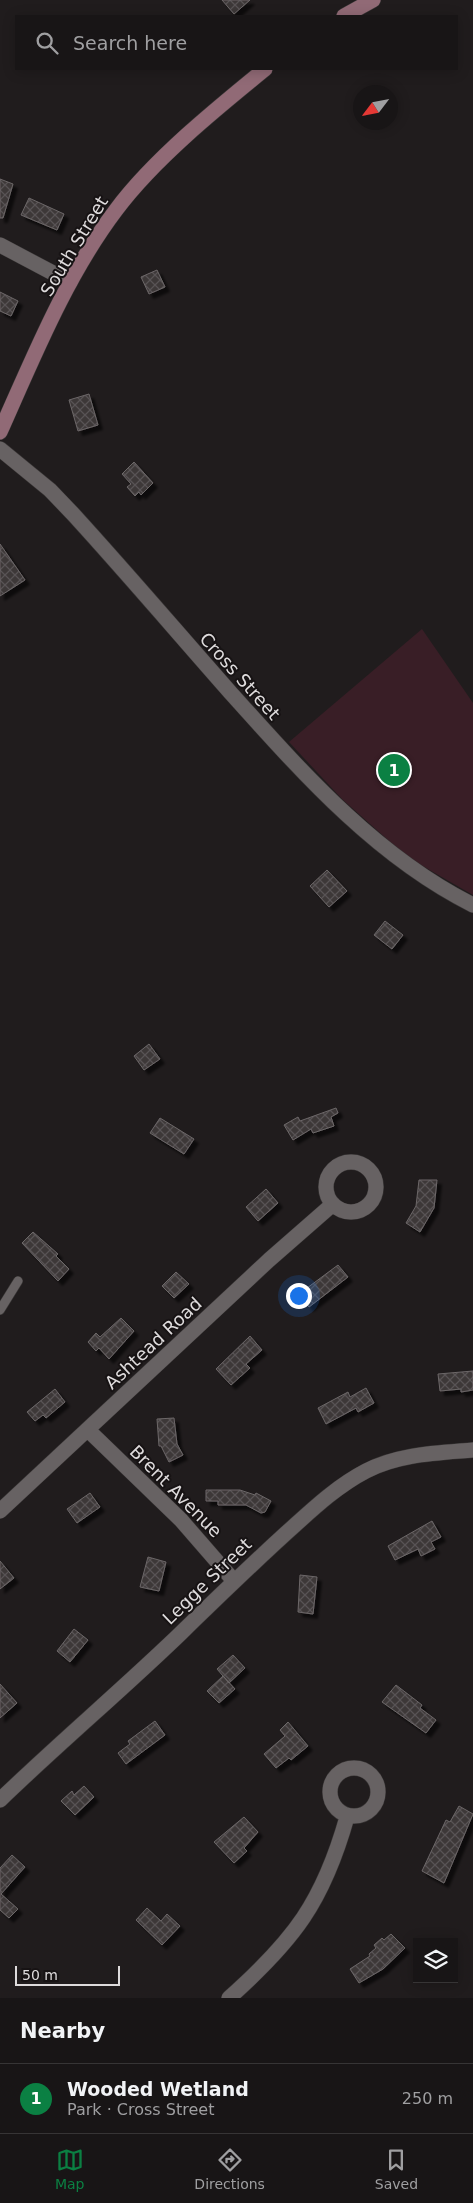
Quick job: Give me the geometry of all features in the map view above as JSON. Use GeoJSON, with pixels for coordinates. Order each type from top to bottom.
{"type":"FeatureCollection","features":[{"type":"Feature","properties":{"kind":"street"},"geometry":{"type":"LineString","coordinates":[[346,15],[373,0]]}},
{"type":"Feature","properties":{"kind":"street","name":"South Street"},"geometry":{"type":"LineString","coordinates":[[0,432],[70,282],[105,224],[132,190],[181,142],[264,70]]}},
{"type":"Feature","properties":{"kind":"street"},"geometry":{"type":"LineString","coordinates":[[0,245],[70,282]]}},
{"type":"Feature","properties":{"kind":"street","name":"Cross Street"},"geometry":{"type":"LineString","coordinates":[[0,449],[50,490],[73,514],[269,737],[339,806],[410,866],[473,905]]}},
{"type":"Feature","properties":{"kind":"street","name":"Ashtead Road"},"geometry":{"type":"LineString","coordinates":[[0,1510],[333,1204]]}},
{"type":"Feature","properties":{"kind":"street","name":"Brent Avenue"},"geometry":{"type":"LineString","coordinates":[[88,1430],[181,1520],[234,1581]]}},
{"type":"Feature","properties":{"kind":"street","name":"Legge Street"},"geometry":{"type":"LineString","coordinates":[[0,1800],[155,1657],[234,1581],[322,1502],[367,1470],[414,1456],[473,1450]]}},
{"type":"Feature","properties":{"kind":"street"},"geometry":{"type":"LineString","coordinates":[[229,1998],[272,1958],[304,1919],[331,1867],[346,1817]]}},
{"type":"Feature","properties":{"kind":"lane"},"geometry":{"type":"LineString","coordinates":[[0,1310],[18,1281]]}},
{"type":"Feature","properties":{"kind":"shaded area"},"geometry":{"type":"Polygon","coordinates":[[[422,629],[473,703],[473,895],[407,857],[342,799],[289,742],[422,629]]]}},
{"type":"Feature","properties":{"kind":"building"},"geometry":{"type":"Polygon","coordinates":[[[222,0],[250,0],[234,14],[222,0]]]}},
{"type":"Feature","properties":{"kind":"building"},"geometry":{"type":"Polygon","coordinates":[[[0,179],[13,184],[3,218],[0,218],[0,179]]]}},
{"type":"Feature","properties":{"kind":"building"},"geometry":{"type":"Polygon","coordinates":[[[29,198],[64,214],[57,230],[21,215],[29,198]]]}},
{"type":"Feature","properties":{"kind":"building"},"geometry":{"type":"Polygon","coordinates":[[[157,270],[165,287],[149,294],[141,277],[157,270]]]}},
{"type":"Feature","properties":{"kind":"building"},"geometry":{"type":"Polygon","coordinates":[[[0,292],[18,301],[11,316],[0,311],[0,292]]]}},
{"type":"Feature","properties":{"kind":"building"},"geometry":{"type":"Polygon","coordinates":[[[89,394],[98,425],[78,431],[69,400],[89,394]]]}},
{"type":"Feature","properties":{"kind":"building"},"geometry":{"type":"Polygon","coordinates":[[[134,462],[153,483],[141,495],[139,492],[135,496],[127,487],[131,484],[122,474],[134,462]]]}},
{"type":"Feature","properties":{"kind":"building"},"geometry":{"type":"Polygon","coordinates":[[[0,544],[25,580],[0,596],[0,544]]]}},
{"type":"Feature","properties":{"kind":"building"},"geometry":{"type":"Polygon","coordinates":[[[327,870],[347,891],[329,907],[310,886],[327,870]]]}},
{"type":"Feature","properties":{"kind":"building"},"geometry":{"type":"Polygon","coordinates":[[[385,921],[403,935],[392,949],[374,935],[385,921]]]}},
{"type":"Feature","properties":{"kind":"building"},"geometry":{"type":"Polygon","coordinates":[[[149,1044],[160,1059],[144,1070],[134,1056],[149,1044]]]}},
{"type":"Feature","properties":{"kind":"building"},"geometry":{"type":"Polygon","coordinates":[[[336,1108],[338,1113],[331,1117],[334,1126],[313,1133],[311,1129],[293,1140],[284,1125],[298,1117],[300,1121],[336,1108]]]}},
{"type":"Feature","properties":{"kind":"building"},"geometry":{"type":"Polygon","coordinates":[[[160,1118],[194,1139],[184,1154],[150,1133],[160,1118]]]}},
{"type":"Feature","properties":{"kind":"building"},"geometry":{"type":"Polygon","coordinates":[[[419,1180],[437,1180],[434,1208],[420,1232],[406,1223],[416,1206],[419,1180]]]}},
{"type":"Feature","properties":{"kind":"building"},"geometry":{"type":"Polygon","coordinates":[[[266,1189],[278,1203],[258,1221],[246,1207],[266,1189]]]}},
{"type":"Feature","properties":{"kind":"building"},"geometry":{"type":"Polygon","coordinates":[[[33,1232],[58,1254],[56,1256],[69,1269],[58,1281],[22,1243],[33,1232]]]}},
{"type":"Feature","properties":{"kind":"building"},"geometry":{"type":"Polygon","coordinates":[[[338,1265],[348,1277],[309,1307],[299,1294],[338,1265]]]}},
{"type":"Feature","properties":{"kind":"building"},"geometry":{"type":"Polygon","coordinates":[[[176,1272],[189,1284],[174,1298],[162,1286],[176,1272]]]}},
{"type":"Feature","properties":{"kind":"building"},"geometry":{"type":"Polygon","coordinates":[[[121,1318],[134,1331],[109,1359],[99,1348],[96,1351],[88,1342],[96,1333],[100,1337],[121,1318]]]}},
{"type":"Feature","properties":{"kind":"building"},"geometry":{"type":"Polygon","coordinates":[[[250,1336],[262,1350],[246,1364],[250,1368],[231,1385],[216,1369],[250,1336]]]}},
{"type":"Feature","properties":{"kind":"building"},"geometry":{"type":"Polygon","coordinates":[[[473,1371],[473,1390],[461,1392],[461,1389],[440,1391],[438,1374],[473,1371]]]}},
{"type":"Feature","properties":{"kind":"building"},"geometry":{"type":"Polygon","coordinates":[[[366,1388],[374,1403],[358,1412],[356,1408],[326,1424],[318,1408],[348,1392],[350,1397],[366,1388]]]}},
{"type":"Feature","properties":{"kind":"building"},"geometry":{"type":"Polygon","coordinates":[[[55,1389],[65,1402],[46,1418],[43,1415],[35,1421],[27,1412],[55,1389]]]}},
{"type":"Feature","properties":{"kind":"building"},"geometry":{"type":"Polygon","coordinates":[[[174,1418],[177,1444],[183,1455],[169,1462],[161,1446],[159,1446],[157,1419],[174,1418]]]}},
{"type":"Feature","properties":{"kind":"building"},"geometry":{"type":"Polygon","coordinates":[[[206,1490],[240,1490],[255,1495],[256,1493],[271,1501],[265,1512],[261,1513],[246,1505],[218,1505],[218,1501],[206,1501],[206,1490]]]}},
{"type":"Feature","properties":{"kind":"building"},"geometry":{"type":"Polygon","coordinates":[[[90,1493],[100,1507],[77,1523],[67,1509],[90,1493]]]}},
{"type":"Feature","properties":{"kind":"building"},"geometry":{"type":"Polygon","coordinates":[[[432,1521],[441,1537],[431,1542],[435,1549],[421,1556],[418,1549],[395,1560],[388,1546],[432,1521]]]}},
{"type":"Feature","properties":{"kind":"building"},"geometry":{"type":"Polygon","coordinates":[[[148,1557],[166,1562],[159,1591],[140,1587],[148,1557]]]}},
{"type":"Feature","properties":{"kind":"building"},"geometry":{"type":"Polygon","coordinates":[[[0,1561],[14,1578],[0,1589],[0,1561]]]}},
{"type":"Feature","properties":{"kind":"building"},"geometry":{"type":"Polygon","coordinates":[[[300,1575],[317,1577],[313,1614],[298,1612],[300,1575]]]}},
{"type":"Feature","properties":{"kind":"building"},"geometry":{"type":"Polygon","coordinates":[[[74,1629],[88,1640],[70,1662],[57,1651],[74,1629]]]}},
{"type":"Feature","properties":{"kind":"building"},"geometry":{"type":"Polygon","coordinates":[[[233,1655],[245,1668],[229,1683],[217,1669],[233,1655]]]}},
{"type":"Feature","properties":{"kind":"building"},"geometry":{"type":"Polygon","coordinates":[[[223,1676],[235,1689],[219,1703],[207,1691],[223,1676]]]}},
{"type":"Feature","properties":{"kind":"building"},"geometry":{"type":"Polygon","coordinates":[[[0,1684],[17,1703],[0,1718],[0,1684]]]}},
{"type":"Feature","properties":{"kind":"building"},"geometry":{"type":"Polygon","coordinates":[[[396,1685],[422,1705],[420,1708],[436,1720],[426,1733],[382,1702],[396,1685]]]}},
{"type":"Feature","properties":{"kind":"building"},"geometry":{"type":"Polygon","coordinates":[[[155,1721],[165,1735],[126,1764],[118,1753],[130,1744],[128,1741],[155,1721]]]}},
{"type":"Feature","properties":{"kind":"building"},"geometry":{"type":"Polygon","coordinates":[[[288,1722],[308,1746],[291,1760],[289,1758],[276,1768],[264,1754],[285,1736],[280,1730],[288,1722]]]}},
{"type":"Feature","properties":{"kind":"building"},"geometry":{"type":"Polygon","coordinates":[[[84,1786],[94,1797],[75,1815],[61,1801],[72,1791],[74,1795],[84,1786]]]}},
{"type":"Feature","properties":{"kind":"building"},"geometry":{"type":"Polygon","coordinates":[[[459,1806],[473,1814],[444,1883],[422,1871],[446,1820],[450,1822],[459,1806]]]}},
{"type":"Feature","properties":{"kind":"building"},"geometry":{"type":"Polygon","coordinates":[[[244,1817],[258,1832],[244,1848],[247,1851],[234,1863],[214,1842],[244,1817]]]}},
{"type":"Feature","properties":{"kind":"building"},"geometry":{"type":"Polygon","coordinates":[[[12,1855],[25,1867],[1,1894],[18,1909],[9,1918],[0,1910],[0,1868],[12,1855]]]}},
{"type":"Feature","properties":{"kind":"building"},"geometry":{"type":"Polygon","coordinates":[[[147,1908],[161,1921],[167,1914],[180,1926],[162,1945],[136,1920],[147,1908]]]}},
{"type":"Feature","properties":{"kind":"building"},"geometry":{"type":"Polygon","coordinates":[[[391,1934],[405,1948],[383,1969],[359,1983],[350,1969],[370,1956],[369,1954],[376,1948],[374,1945],[382,1938],[384,1940],[391,1934]]]}},
{"type":"Feature","properties":{"kind":"place","name":"Wooded Wetland"},"geometry":{"type":"Point","coordinates":[394,770]}}]}
